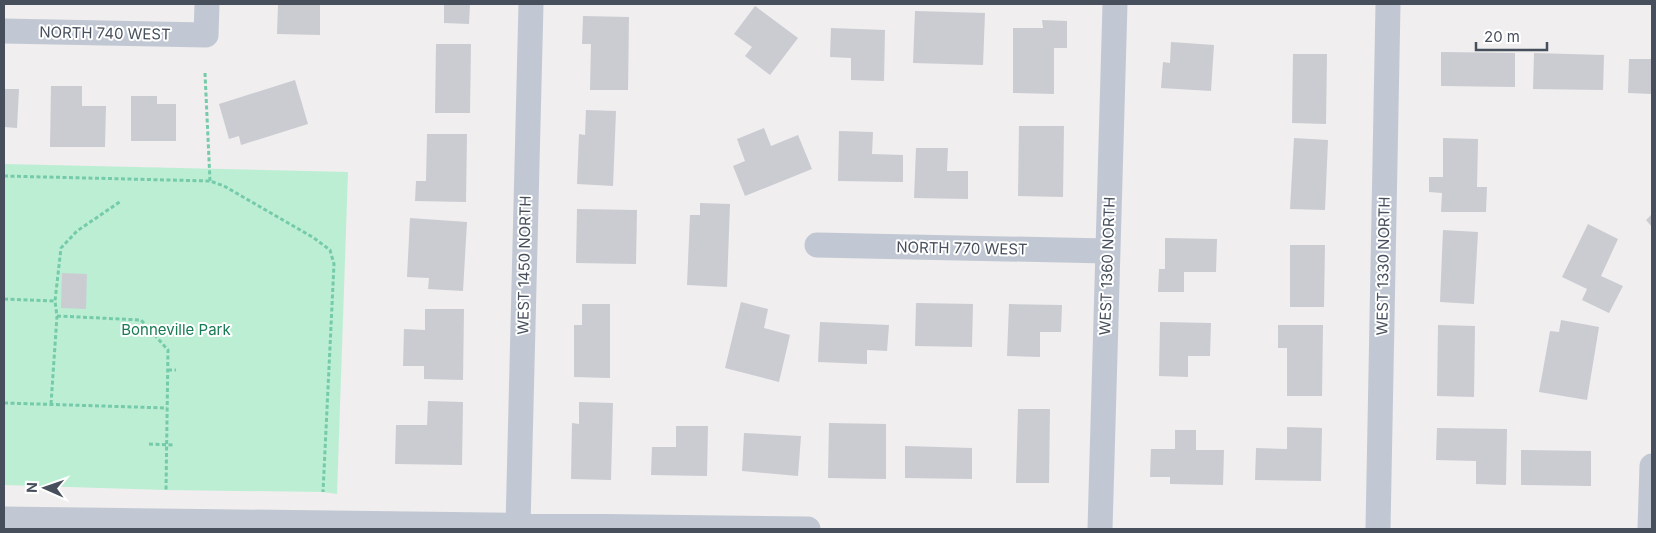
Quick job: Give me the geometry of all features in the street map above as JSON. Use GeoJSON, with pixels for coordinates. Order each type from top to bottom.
{"type":"FeatureCollection","features":[{"type":"Feature","properties":{"kind":"street","name":"NORTH 740 WEST"},"geometry":{"type":"LineString","coordinates":[[4,31],[206,35],[207,4]]}},
{"type":"Feature","properties":{"kind":"street","name":"WEST 1450 NORTH"},"geometry":{"type":"LineString","coordinates":[[518,526],[531,4]]}},
{"type":"Feature","properties":{"kind":"street","name":"WEST 1360 NORTH"},"geometry":{"type":"LineString","coordinates":[[1100,529],[1115,4]]}},
{"type":"Feature","properties":{"kind":"street","name":"WEST 1330 NORTH"},"geometry":{"type":"LineString","coordinates":[[1378,529],[1388,4]]}},
{"type":"Feature","properties":{"kind":"street","name":"NORTH 770 WEST"},"geometry":{"type":"LineString","coordinates":[[817,245],[1107,251]]}},
{"type":"Feature","properties":{"kind":"street"},"geometry":{"type":"LineString","coordinates":[[1650,529],[1652,466]]}},
{"type":"Feature","properties":{"kind":"street"},"geometry":{"type":"LineString","coordinates":[[4,519],[599,528],[808,529]]}},
{"type":"Feature","properties":{"kind":"path"},"geometry":{"type":"LineString","coordinates":[[205,73],[210,181]]}},
{"type":"Feature","properties":{"kind":"path"},"geometry":{"type":"LineString","coordinates":[[4,176],[210,181],[224,186],[314,238],[330,250],[334,264],[323,492]]}},
{"type":"Feature","properties":{"kind":"path"},"geometry":{"type":"LineString","coordinates":[[51,404],[57,316],[55,301],[61,248],[77,231],[121,201]]}},
{"type":"Feature","properties":{"kind":"path"},"geometry":{"type":"LineString","coordinates":[[4,299],[55,301]]}},
{"type":"Feature","properties":{"kind":"path"},"geometry":{"type":"LineString","coordinates":[[57,316],[141,320],[168,350],[166,490]]}},
{"type":"Feature","properties":{"kind":"path"},"geometry":{"type":"LineString","coordinates":[[168,370],[176,370]]}},
{"type":"Feature","properties":{"kind":"path"},"geometry":{"type":"LineString","coordinates":[[4,402],[167,408]]}},
{"type":"Feature","properties":{"kind":"path"},"geometry":{"type":"LineString","coordinates":[[149,444],[175,445]]}},
{"type":"Feature","properties":{"kind":"green space","name":"Bonneville Park"},"geometry":{"type":"Polygon","coordinates":[[[4,164],[348,172],[337,494],[323,492],[4,485],[4,164]]]}},
{"type":"Feature","properties":{"kind":"building"},"geometry":{"type":"Polygon","coordinates":[[[278,4],[320,4],[320,35],[277,34],[278,4]]]}},
{"type":"Feature","properties":{"kind":"building"},"geometry":{"type":"Polygon","coordinates":[[[444,4],[470,4],[469,24],[444,23],[444,4]]]}},
{"type":"Feature","properties":{"kind":"building"},"geometry":{"type":"Polygon","coordinates":[[[755,6],[798,38],[770,75],[745,56],[752,47],[734,34],[755,6]]]}},
{"type":"Feature","properties":{"kind":"building"},"geometry":{"type":"Polygon","coordinates":[[[915,11],[985,13],[983,65],[913,63],[915,11]]]}},
{"type":"Feature","properties":{"kind":"building"},"geometry":{"type":"Polygon","coordinates":[[[583,16],[629,17],[628,90],[590,90],[591,44],[582,44],[583,16]]]}},
{"type":"Feature","properties":{"kind":"building"},"geometry":{"type":"Polygon","coordinates":[[[1042,20],[1067,21],[1067,48],[1054,48],[1054,94],[1013,93],[1013,28],[1043,28],[1042,20]]]}},
{"type":"Feature","properties":{"kind":"building"},"geometry":{"type":"Polygon","coordinates":[[[831,28],[885,30],[884,81],[851,80],[851,58],[830,57],[831,28]]]}},
{"type":"Feature","properties":{"kind":"building"},"geometry":{"type":"Polygon","coordinates":[[[1171,42],[1214,45],[1211,91],[1161,88],[1163,62],[1170,63],[1171,42]]]}},
{"type":"Feature","properties":{"kind":"building"},"geometry":{"type":"Polygon","coordinates":[[[436,44],[471,44],[470,113],[435,113],[436,44]]]}},
{"type":"Feature","properties":{"kind":"building"},"geometry":{"type":"Polygon","coordinates":[[[1441,52],[1515,53],[1515,87],[1441,86],[1441,52]]]}},
{"type":"Feature","properties":{"kind":"building"},"geometry":{"type":"Polygon","coordinates":[[[1534,53],[1604,55],[1603,90],[1533,89],[1534,53]]]}},
{"type":"Feature","properties":{"kind":"building"},"geometry":{"type":"Polygon","coordinates":[[[1293,54],[1327,54],[1326,124],[1292,123],[1293,54]]]}},
{"type":"Feature","properties":{"kind":"building"},"geometry":{"type":"Polygon","coordinates":[[[1629,59],[1652,59],[1652,94],[1628,93],[1629,59]]]}},
{"type":"Feature","properties":{"kind":"building"},"geometry":{"type":"Polygon","coordinates":[[[295,80],[308,124],[241,145],[239,136],[229,139],[219,104],[295,80]]]}},
{"type":"Feature","properties":{"kind":"building"},"geometry":{"type":"Polygon","coordinates":[[[51,86],[82,86],[82,106],[106,106],[105,147],[50,147],[51,86]]]}},
{"type":"Feature","properties":{"kind":"building"},"geometry":{"type":"Polygon","coordinates":[[[4,89],[19,89],[17,128],[4,127],[4,89]]]}},
{"type":"Feature","properties":{"kind":"building"},"geometry":{"type":"Polygon","coordinates":[[[131,96],[157,96],[157,104],[176,104],[176,141],[131,141],[131,96]]]}},
{"type":"Feature","properties":{"kind":"building"},"geometry":{"type":"Polygon","coordinates":[[[586,110],[616,111],[613,186],[577,184],[579,134],[585,135],[586,110]]]}},
{"type":"Feature","properties":{"kind":"building"},"geometry":{"type":"Polygon","coordinates":[[[1019,126],[1064,126],[1063,197],[1018,196],[1019,126]]]}},
{"type":"Feature","properties":{"kind":"building"},"geometry":{"type":"Polygon","coordinates":[[[764,128],[771,146],[798,135],[812,169],[745,196],[733,166],[745,161],[737,139],[764,128]]]}},
{"type":"Feature","properties":{"kind":"building"},"geometry":{"type":"Polygon","coordinates":[[[839,131],[873,132],[872,154],[903,155],[903,182],[838,181],[839,131]]]}},
{"type":"Feature","properties":{"kind":"building"},"geometry":{"type":"Polygon","coordinates":[[[427,134],[467,134],[466,202],[415,201],[416,181],[426,181],[427,134]]]}},
{"type":"Feature","properties":{"kind":"building"},"geometry":{"type":"Polygon","coordinates":[[[1294,138],[1328,140],[1325,210],[1290,209],[1294,138]]]}},
{"type":"Feature","properties":{"kind":"building"},"geometry":{"type":"Polygon","coordinates":[[[1443,138],[1478,139],[1477,187],[1487,187],[1486,212],[1441,212],[1442,193],[1429,192],[1429,177],[1443,177],[1443,138]]]}},
{"type":"Feature","properties":{"kind":"building"},"geometry":{"type":"Polygon","coordinates":[[[916,148],[948,148],[947,171],[968,171],[968,199],[914,198],[916,148]]]}},
{"type":"Feature","properties":{"kind":"building"},"geometry":{"type":"Polygon","coordinates":[[[700,203],[730,204],[727,287],[687,285],[690,215],[700,215],[700,203]]]}},
{"type":"Feature","properties":{"kind":"building"},"geometry":{"type":"Polygon","coordinates":[[[577,209],[637,210],[636,264],[576,263],[577,209]]]}},
{"type":"Feature","properties":{"kind":"building"},"geometry":{"type":"Polygon","coordinates":[[[1652,214],[1652,227],[1646,220],[1652,214]]]}},
{"type":"Feature","properties":{"kind":"building"},"geometry":{"type":"Polygon","coordinates":[[[410,218],[467,222],[463,291],[428,289],[429,278],[407,277],[410,218]]]}},
{"type":"Feature","properties":{"kind":"building"},"geometry":{"type":"Polygon","coordinates":[[[1588,224],[1618,239],[1601,276],[1623,286],[1609,313],[1582,300],[1587,289],[1562,277],[1588,224]]]}},
{"type":"Feature","properties":{"kind":"building"},"geometry":{"type":"Polygon","coordinates":[[[1443,230],[1478,232],[1474,304],[1440,302],[1443,230]]]}},
{"type":"Feature","properties":{"kind":"building"},"geometry":{"type":"Polygon","coordinates":[[[1165,238],[1217,239],[1216,272],[1184,272],[1184,292],[1158,292],[1159,269],[1165,269],[1165,238]]]}},
{"type":"Feature","properties":{"kind":"building"},"geometry":{"type":"Polygon","coordinates":[[[1290,245],[1325,245],[1324,307],[1290,307],[1290,245]]]}},
{"type":"Feature","properties":{"kind":"building"},"geometry":{"type":"Polygon","coordinates":[[[62,273],[87,274],[86,309],[61,308],[62,273]]]}},
{"type":"Feature","properties":{"kind":"building"},"geometry":{"type":"Polygon","coordinates":[[[741,302],[768,309],[764,328],[790,335],[779,382],[725,368],[741,302]]]}},
{"type":"Feature","properties":{"kind":"building"},"geometry":{"type":"Polygon","coordinates":[[[916,303],[973,304],[972,347],[915,346],[916,303]]]}},
{"type":"Feature","properties":{"kind":"building"},"geometry":{"type":"Polygon","coordinates":[[[582,304],[610,304],[610,378],[574,377],[574,325],[582,325],[582,304]]]}},
{"type":"Feature","properties":{"kind":"building"},"geometry":{"type":"Polygon","coordinates":[[[1009,304],[1062,305],[1061,332],[1040,332],[1040,357],[1007,356],[1009,304]]]}},
{"type":"Feature","properties":{"kind":"building"},"geometry":{"type":"Polygon","coordinates":[[[425,309],[464,309],[463,380],[424,379],[424,366],[403,366],[404,329],[425,330],[425,309]]]}},
{"type":"Feature","properties":{"kind":"building"},"geometry":{"type":"Polygon","coordinates":[[[1561,320],[1599,327],[1587,400],[1539,392],[1550,331],[1559,332],[1561,320]]]}},
{"type":"Feature","properties":{"kind":"building"},"geometry":{"type":"Polygon","coordinates":[[[820,322],[889,325],[887,351],[867,350],[867,364],[818,362],[820,322]]]}},
{"type":"Feature","properties":{"kind":"building"},"geometry":{"type":"Polygon","coordinates":[[[1160,322],[1211,323],[1210,356],[1188,356],[1188,377],[1159,376],[1160,322]]]}},
{"type":"Feature","properties":{"kind":"building"},"geometry":{"type":"Polygon","coordinates":[[[1278,325],[1323,325],[1322,396],[1287,396],[1287,348],[1278,348],[1278,325]]]}},
{"type":"Feature","properties":{"kind":"building"},"geometry":{"type":"Polygon","coordinates":[[[1438,325],[1475,326],[1474,397],[1437,396],[1438,325]]]}},
{"type":"Feature","properties":{"kind":"building"},"geometry":{"type":"Polygon","coordinates":[[[428,401],[463,402],[462,465],[395,464],[396,425],[427,425],[428,401]]]}},
{"type":"Feature","properties":{"kind":"building"},"geometry":{"type":"Polygon","coordinates":[[[579,402],[613,403],[611,480],[571,479],[572,423],[579,424],[579,402]]]}},
{"type":"Feature","properties":{"kind":"building"},"geometry":{"type":"Polygon","coordinates":[[[1018,409],[1050,409],[1049,483],[1016,483],[1018,409]]]}},
{"type":"Feature","properties":{"kind":"building"},"geometry":{"type":"Polygon","coordinates":[[[829,423],[886,424],[886,479],[828,478],[829,423]]]}},
{"type":"Feature","properties":{"kind":"building"},"geometry":{"type":"Polygon","coordinates":[[[676,426],[708,426],[707,476],[651,475],[652,447],[676,447],[676,426]]]}},
{"type":"Feature","properties":{"kind":"building"},"geometry":{"type":"Polygon","coordinates":[[[1287,427],[1322,428],[1321,481],[1255,480],[1256,448],[1287,449],[1287,427]]]}},
{"type":"Feature","properties":{"kind":"building"},"geometry":{"type":"Polygon","coordinates":[[[1437,428],[1507,429],[1506,485],[1476,484],[1476,461],[1436,460],[1437,428]]]}},
{"type":"Feature","properties":{"kind":"building"},"geometry":{"type":"Polygon","coordinates":[[[1175,430],[1196,430],[1196,450],[1224,450],[1223,485],[1170,484],[1170,477],[1150,477],[1151,449],[1175,449],[1175,430]]]}},
{"type":"Feature","properties":{"kind":"building"},"geometry":{"type":"Polygon","coordinates":[[[744,433],[801,436],[798,476],[742,471],[744,433]]]}},
{"type":"Feature","properties":{"kind":"building"},"geometry":{"type":"Polygon","coordinates":[[[905,446],[972,448],[972,479],[905,478],[905,446]]]}},
{"type":"Feature","properties":{"kind":"building"},"geometry":{"type":"Polygon","coordinates":[[[1521,450],[1591,451],[1591,486],[1521,485],[1521,450]]]}}]}
